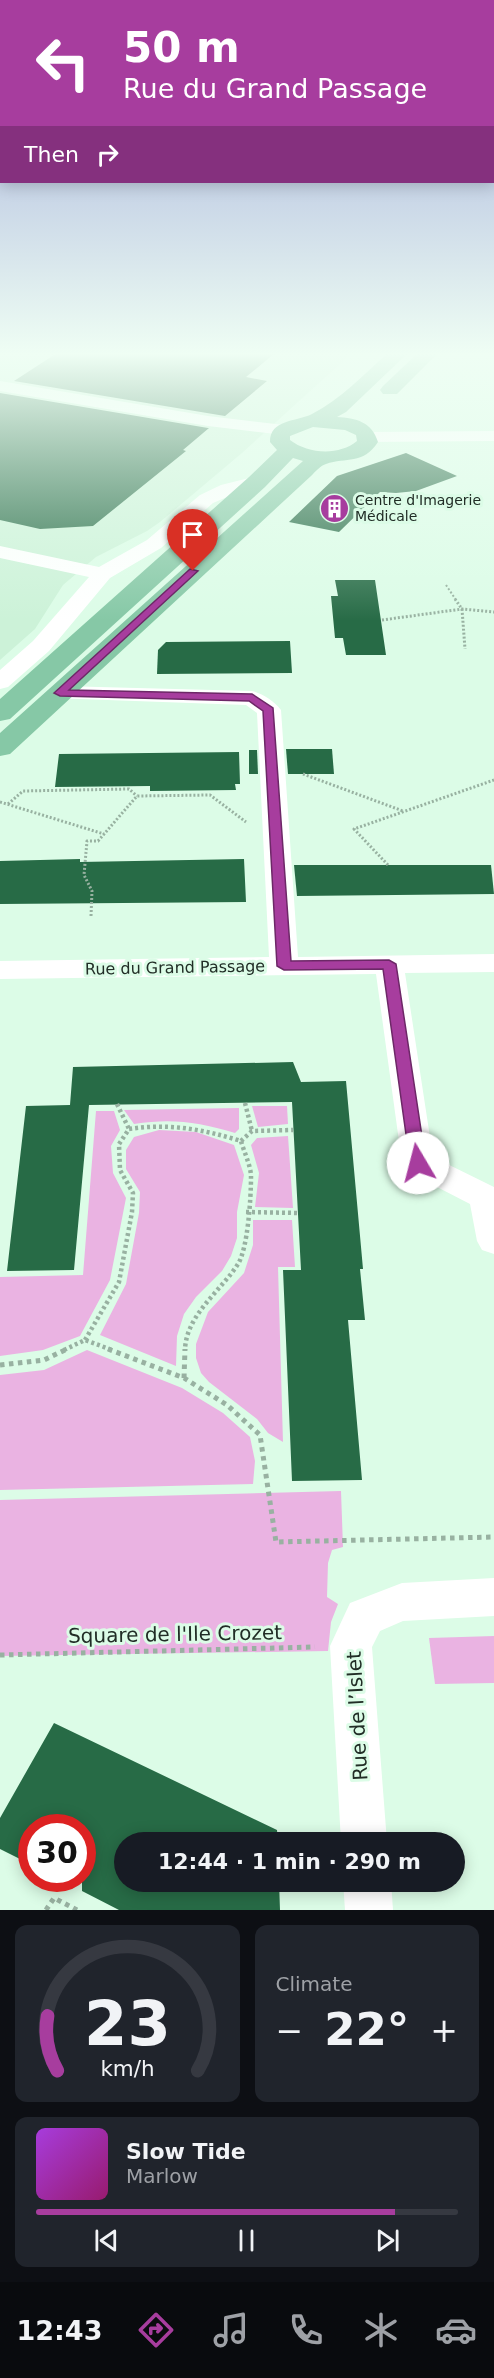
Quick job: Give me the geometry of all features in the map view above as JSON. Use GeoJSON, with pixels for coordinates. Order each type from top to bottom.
{"type":"FeatureCollection","features":[{"type":"Feature","properties":{"kind":"main road"},"geometry":{"type":"LineString","coordinates":[[0,713],[257,482],[285,442]]}},
{"type":"Feature","properties":{"kind":"main road"},"geometry":{"type":"LineString","coordinates":[[292,442],[322,456]]}},
{"type":"Feature","properties":{"kind":"main road"},"geometry":{"type":"LineString","coordinates":[[0,748],[294,478],[322,456],[357,451],[368,442]]}},
{"type":"Feature","properties":{"kind":"street"},"geometry":{"type":"LineString","coordinates":[[0,682],[41,646],[112,566],[148,549],[201,503],[235,486],[257,482]]}},
{"type":"Feature","properties":{"kind":"street"},"geometry":{"type":"LineString","coordinates":[[0,552],[103,574]]}},
{"type":"Feature","properties":{"kind":"street"},"geometry":{"type":"LineString","coordinates":[[60,693],[252,698],[269,710],[284,966]]}},
{"type":"Feature","properties":{"kind":"street","name":"Rue du Grand Passage"},"geometry":{"type":"LineString","coordinates":[[0,970],[494,963]]}},
{"type":"Feature","properties":{"kind":"street"},"geometry":{"type":"LineString","coordinates":[[389,964],[418,1163],[485,1197],[494,1241]]}},
{"type":"Feature","properties":{"kind":"street","name":"Rue de l’Islet"},"geometry":{"type":"LineString","coordinates":[[363,1832],[351,1646],[365,1617],[402,1602],[494,1598]]}},
{"type":"Feature","properties":{"kind":"street"},"geometry":{"type":"LineString","coordinates":[[368,1892],[369,1910]]}},
{"type":"Feature","properties":{"kind":"path"},"geometry":{"type":"LineString","coordinates":[[446,585],[462,609],[465,649]]}},
{"type":"Feature","properties":{"kind":"path"},"geometry":{"type":"LineString","coordinates":[[382,620],[462,609],[494,612]]}},
{"type":"Feature","properties":{"kind":"path"},"geometry":{"type":"LineString","coordinates":[[303,774],[404,811]]}},
{"type":"Feature","properties":{"kind":"path"},"geometry":{"type":"LineString","coordinates":[[388,865],[354,829],[494,780]]}},
{"type":"Feature","properties":{"kind":"path"},"geometry":{"type":"LineString","coordinates":[[8,804],[23,791],[129,789],[137,796],[210,795],[254,827]]}},
{"type":"Feature","properties":{"kind":"path"},"geometry":{"type":"LineString","coordinates":[[91,916],[92,891],[84,876],[87,841],[98,841],[137,796]]}},
{"type":"Feature","properties":{"kind":"path"},"geometry":{"type":"LineString","coordinates":[[0,802],[104,834]]}},
{"type":"Feature","properties":{"kind":"path"},"geometry":{"type":"LineString","coordinates":[[245,1102],[252,1131]]}},
{"type":"Feature","properties":{"kind":"path"},"geometry":{"type":"LineString","coordinates":[[117,1104],[129,1129]]}},
{"type":"Feature","properties":{"kind":"path"},"geometry":{"type":"LineString","coordinates":[[0,1365],[44,1360],[85,1340],[119,1282],[132,1212],[133,1193],[120,1170],[119,1144],[129,1129],[161,1124],[197,1126],[241,1141]]}},
{"type":"Feature","properties":{"kind":"path"},"geometry":{"type":"LineString","coordinates":[[241,1141],[252,1131],[293,1130]]}},
{"type":"Feature","properties":{"kind":"path"},"geometry":{"type":"LineString","coordinates":[[184,1378],[185,1341],[203,1305],[239,1263],[245,1241],[251,1175],[241,1141]]}},
{"type":"Feature","properties":{"kind":"path"},"geometry":{"type":"LineString","coordinates":[[246,1212],[298,1213]]}},
{"type":"Feature","properties":{"kind":"path"},"geometry":{"type":"LineString","coordinates":[[85,1340],[184,1378],[227,1405],[260,1435],[276,1542],[494,1537]]}},
{"type":"Feature","properties":{"kind":"path","name":"Square de l'Ile Crozet"},"geometry":{"type":"LineString","coordinates":[[0,1655],[351,1646]]}},
{"type":"Feature","properties":{"kind":"path"},"geometry":{"type":"LineString","coordinates":[[46,1910],[54,1898],[77,1910]]}},
{"type":"Feature","properties":{"kind":"shaded area"},"geometry":{"type":"Polygon","coordinates":[[[0,442],[254,442],[160,522],[96,557],[63,585],[35,629],[0,660],[0,442]]]}},
{"type":"Feature","properties":{"kind":"shaded area"},"geometry":{"type":"Polygon","coordinates":[[[252,1106],[287,1106],[288,1124],[258,1127],[252,1106]]]}},
{"type":"Feature","properties":{"kind":"shaded area"},"geometry":{"type":"Polygon","coordinates":[[[239,1108],[239,1129],[235,1133],[185,1122],[161,1121],[134,1124],[124,1110],[239,1108]]]}},
{"type":"Feature","properties":{"kind":"shaded area"},"geometry":{"type":"Polygon","coordinates":[[[96,1111],[114,1111],[120,1130],[111,1146],[113,1173],[126,1198],[110,1280],[80,1336],[43,1350],[0,1356],[0,1277],[83,1275],[96,1111]]]}},
{"type":"Feature","properties":{"kind":"shaded area"},"geometry":{"type":"Polygon","coordinates":[[[159,1130],[196,1132],[234,1145],[244,1175],[237,1212],[237,1238],[231,1256],[222,1271],[196,1297],[184,1314],[177,1336],[176,1366],[100,1335],[126,1284],[139,1213],[140,1192],[126,1169],[126,1150],[134,1137],[159,1130]]]}},
{"type":"Feature","properties":{"kind":"shaded area"},"geometry":{"type":"Polygon","coordinates":[[[288,1136],[293,1208],[255,1207],[259,1173],[251,1145],[257,1138],[288,1136]]]}},
{"type":"Feature","properties":{"kind":"shaded area"},"geometry":{"type":"Polygon","coordinates":[[[253,1220],[292,1220],[295,1267],[278,1267],[283,1442],[268,1433],[257,1419],[209,1382],[201,1373],[196,1358],[196,1344],[208,1312],[244,1273],[253,1245],[253,1220]]]}},
{"type":"Feature","properties":{"kind":"shaded area"},"geometry":{"type":"Polygon","coordinates":[[[87,1350],[182,1388],[223,1413],[250,1437],[255,1461],[253,1484],[0,1490],[0,1375],[44,1370],[87,1350]]]}},
{"type":"Feature","properties":{"kind":"shaded area"},"geometry":{"type":"Polygon","coordinates":[[[341,1491],[343,1547],[332,1550],[328,1563],[327,1597],[338,1604],[331,1622],[328,1651],[0,1656],[0,1500],[341,1491]]]}},
{"type":"Feature","properties":{"kind":"shaded area"},"geometry":{"type":"Polygon","coordinates":[[[494,1636],[494,1683],[435,1684],[429,1638],[494,1636]]]}},
{"type":"Feature","properties":{"kind":"building"},"geometry":{"type":"Polygon","coordinates":[[[0,442],[192,442],[183,450],[186,451],[93,526],[40,529],[0,520],[0,442]]]}},
{"type":"Feature","properties":{"kind":"building","name":"Centre d'Imagerie Médicale"},"geometry":{"type":"Polygon","coordinates":[[[406,453],[457,476],[416,491],[380,492],[339,532],[289,522],[337,476],[406,453]]]}},
{"type":"Feature","properties":{"kind":"building"},"geometry":{"type":"Polygon","coordinates":[[[335,580],[375,580],[386,655],[346,655],[343,638],[335,638],[331,596],[338,596],[335,580]]]}},
{"type":"Feature","properties":{"kind":"building"},"geometry":{"type":"Polygon","coordinates":[[[290,641],[292,673],[157,674],[158,650],[166,642],[290,641]]]}},
{"type":"Feature","properties":{"kind":"building"},"geometry":{"type":"Polygon","coordinates":[[[286,749],[332,749],[334,774],[288,774],[286,749]]]}},
{"type":"Feature","properties":{"kind":"building"},"geometry":{"type":"Polygon","coordinates":[[[249,750],[257,750],[258,774],[249,774],[249,750]]]}},
{"type":"Feature","properties":{"kind":"building"},"geometry":{"type":"Polygon","coordinates":[[[239,752],[240,784],[235,784],[236,790],[150,791],[150,786],[55,787],[59,754],[239,752]]]}},
{"type":"Feature","properties":{"kind":"building"},"geometry":{"type":"Polygon","coordinates":[[[80,859],[80,862],[244,859],[246,902],[0,904],[0,861],[80,859]]]}},
{"type":"Feature","properties":{"kind":"building"},"geometry":{"type":"Polygon","coordinates":[[[294,865],[491,865],[494,894],[297,896],[294,865]]]}},
{"type":"Feature","properties":{"kind":"building"},"geometry":{"type":"Polygon","coordinates":[[[293,1062],[301,1082],[346,1081],[363,1269],[360,1269],[365,1320],[348,1320],[362,1480],[292,1481],[283,1270],[301,1270],[292,1102],[89,1105],[74,1270],[7,1271],[26,1106],[70,1105],[73,1067],[293,1062]]]}},
{"type":"Feature","properties":{"kind":"building"},"geometry":{"type":"Polygon","coordinates":[[[54,1723],[277,1830],[277,1832],[114,1832],[114,1892],[279,1892],[280,1910],[119,1910],[84,1892],[96,1892],[96,1814],[18,1814],[18,1858],[0,1849],[0,1818],[54,1723]]]}},
{"type":"Feature","properties":{"kind":"place","name":"Centre d'Imagerie Médicale"},"geometry":{"type":"Point","coordinates":[334,508]}},
{"type":"Feature","properties":{"kind":"route"},"geometry":{"type":"LineString","coordinates":[[193,571],[60,693],[252,698],[269,710],[284,966],[389,964],[418,1163]]}}]}
